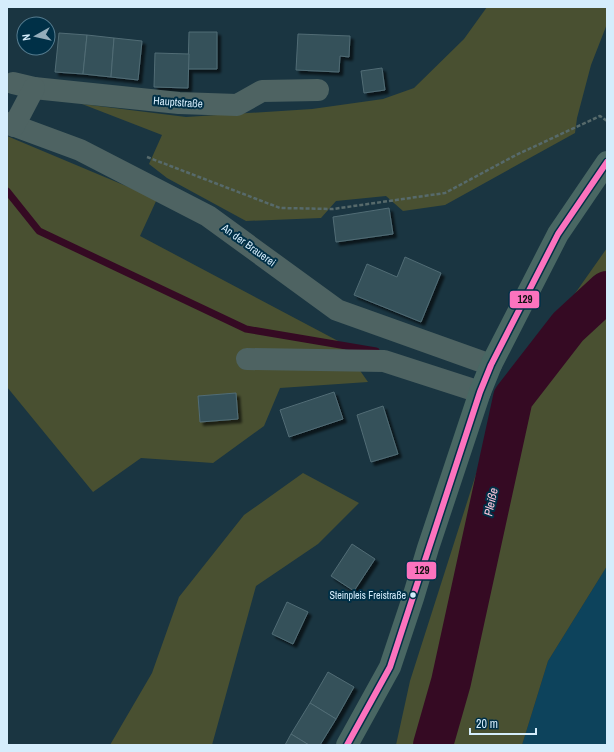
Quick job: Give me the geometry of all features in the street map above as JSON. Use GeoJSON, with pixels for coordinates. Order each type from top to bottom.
{"type":"FeatureCollection","features":[{"type":"Feature","properties":{"kind":"main road"},"geometry":{"type":"LineString","coordinates":[[347,745],[390,667],[480,392],[491,365],[558,234],[607,162]]}},
{"type":"Feature","properties":{"kind":"street","name":"Hauptstraße"},"geometry":{"type":"LineString","coordinates":[[10,124],[24,86],[178,103],[237,105],[262,91],[318,90]]}},
{"type":"Feature","properties":{"kind":"street","name":"An der Brauerei"},"geometry":{"type":"LineString","coordinates":[[10,124],[80,150],[208,216],[337,310],[491,365]]}},
{"type":"Feature","properties":{"kind":"street"},"geometry":{"type":"LineString","coordinates":[[247,359],[384,361],[480,392]]}},
{"type":"Feature","properties":{"kind":"path"},"geometry":{"type":"LineString","coordinates":[[112,167],[143,156],[280,208],[333,209],[445,193],[516,155],[600,116],[607,121]]}},
{"type":"Feature","properties":{"kind":"shaded area"},"geometry":{"type":"Polygon","coordinates":[[[607,566],[607,745],[522,745],[548,661],[607,566]]]}},
{"type":"Feature","properties":{"kind":"green space"},"geometry":{"type":"Polygon","coordinates":[[[487,7],[607,7],[607,24],[591,65],[577,118],[575,133],[445,205],[403,211],[386,196],[336,201],[321,218],[246,221],[167,178],[149,164],[162,135],[82,104],[186,117],[312,109],[383,99],[414,88],[464,39],[487,7]]]}},
{"type":"Feature","properties":{"kind":"green space"},"geometry":{"type":"Polygon","coordinates":[[[7,136],[157,199],[140,236],[340,342],[368,382],[280,388],[264,426],[213,463],[141,458],[93,492],[7,387],[7,136]]]}},
{"type":"Feature","properties":{"kind":"green space"},"geometry":{"type":"Polygon","coordinates":[[[607,248],[607,566],[548,661],[522,745],[396,745],[410,681],[477,471],[512,383],[607,248]]]}},
{"type":"Feature","properties":{"kind":"green space"},"geometry":{"type":"Polygon","coordinates":[[[303,473],[359,503],[318,544],[256,586],[212,745],[110,745],[152,673],[179,597],[244,515],[303,473]]]}},
{"type":"Feature","properties":{"kind":"building"},"geometry":{"type":"Polygon","coordinates":[[[189,32],[217,32],[217,69],[188,69],[189,32]]]}},
{"type":"Feature","properties":{"kind":"building"},"geometry":{"type":"Polygon","coordinates":[[[59,33],[87,35],[83,74],[55,72],[59,33]]]}},
{"type":"Feature","properties":{"kind":"building"},"geometry":{"type":"Polygon","coordinates":[[[298,34],[350,36],[349,57],[340,56],[339,72],[296,70],[298,34]]]}},
{"type":"Feature","properties":{"kind":"building"},"geometry":{"type":"Polygon","coordinates":[[[87,35],[114,38],[111,77],[83,74],[87,35]]]}},
{"type":"Feature","properties":{"kind":"building"},"geometry":{"type":"Polygon","coordinates":[[[114,38],[142,41],[138,80],[111,77],[114,38]]]}},
{"type":"Feature","properties":{"kind":"building"},"geometry":{"type":"Polygon","coordinates":[[[155,53],[189,54],[188,88],[154,87],[155,53]]]}},
{"type":"Feature","properties":{"kind":"building"},"geometry":{"type":"Polygon","coordinates":[[[382,68],[385,90],[364,93],[361,71],[382,68]]]}},
{"type":"Feature","properties":{"kind":"building"},"geometry":{"type":"Polygon","coordinates":[[[389,208],[393,234],[336,242],[333,217],[389,208]]]}},
{"type":"Feature","properties":{"kind":"building"},"geometry":{"type":"Polygon","coordinates":[[[405,257],[441,273],[421,322],[354,295],[367,264],[397,277],[405,257]]]}},
{"type":"Feature","properties":{"kind":"building"},"geometry":{"type":"Polygon","coordinates":[[[334,392],[343,419],[289,437],[280,410],[334,392]]]}},
{"type":"Feature","properties":{"kind":"building"},"geometry":{"type":"Polygon","coordinates":[[[236,393],[238,419],[200,422],[198,396],[236,393]]]}},
{"type":"Feature","properties":{"kind":"building"},"geometry":{"type":"Polygon","coordinates":[[[383,406],[398,454],[371,462],[357,415],[383,406]]]}},
{"type":"Feature","properties":{"kind":"building"},"geometry":{"type":"Polygon","coordinates":[[[352,544],[375,559],[354,591],[331,576],[352,544]]]}},
{"type":"Feature","properties":{"kind":"building"},"geometry":{"type":"Polygon","coordinates":[[[287,602],[308,612],[293,644],[272,634],[287,602]]]}},
{"type":"Feature","properties":{"kind":"building"},"geometry":{"type":"Polygon","coordinates":[[[328,672],[354,687],[336,719],[310,703],[328,672]]]}},
{"type":"Feature","properties":{"kind":"building"},"geometry":{"type":"Polygon","coordinates":[[[310,703],[336,719],[320,745],[309,745],[291,734],[310,703]]]}},
{"type":"Feature","properties":{"kind":"building"},"geometry":{"type":"Polygon","coordinates":[[[291,734],[309,745],[285,745],[291,734]]]}},
{"type":"Feature","properties":{"kind":"waterway"},"geometry":{"type":"LineString","coordinates":[[7,191],[39,231],[246,329],[376,351]]}},
{"type":"Feature","properties":{"kind":"waterway","name":"Pleiße"},"geometry":{"type":"LineString","coordinates":[[433,745],[451,682],[513,398],[568,327],[607,291]]}},
{"type":"Feature","properties":{"kind":"transit line","name":"129"},"geometry":{"type":"LineString","coordinates":[[347,745],[390,667],[480,392],[491,365],[558,234],[607,162]]}},
{"type":"Feature","properties":{"kind":"place","name":"Steinpleis Freistraße"},"geometry":{"type":"Point","coordinates":[413,595]}}]}
